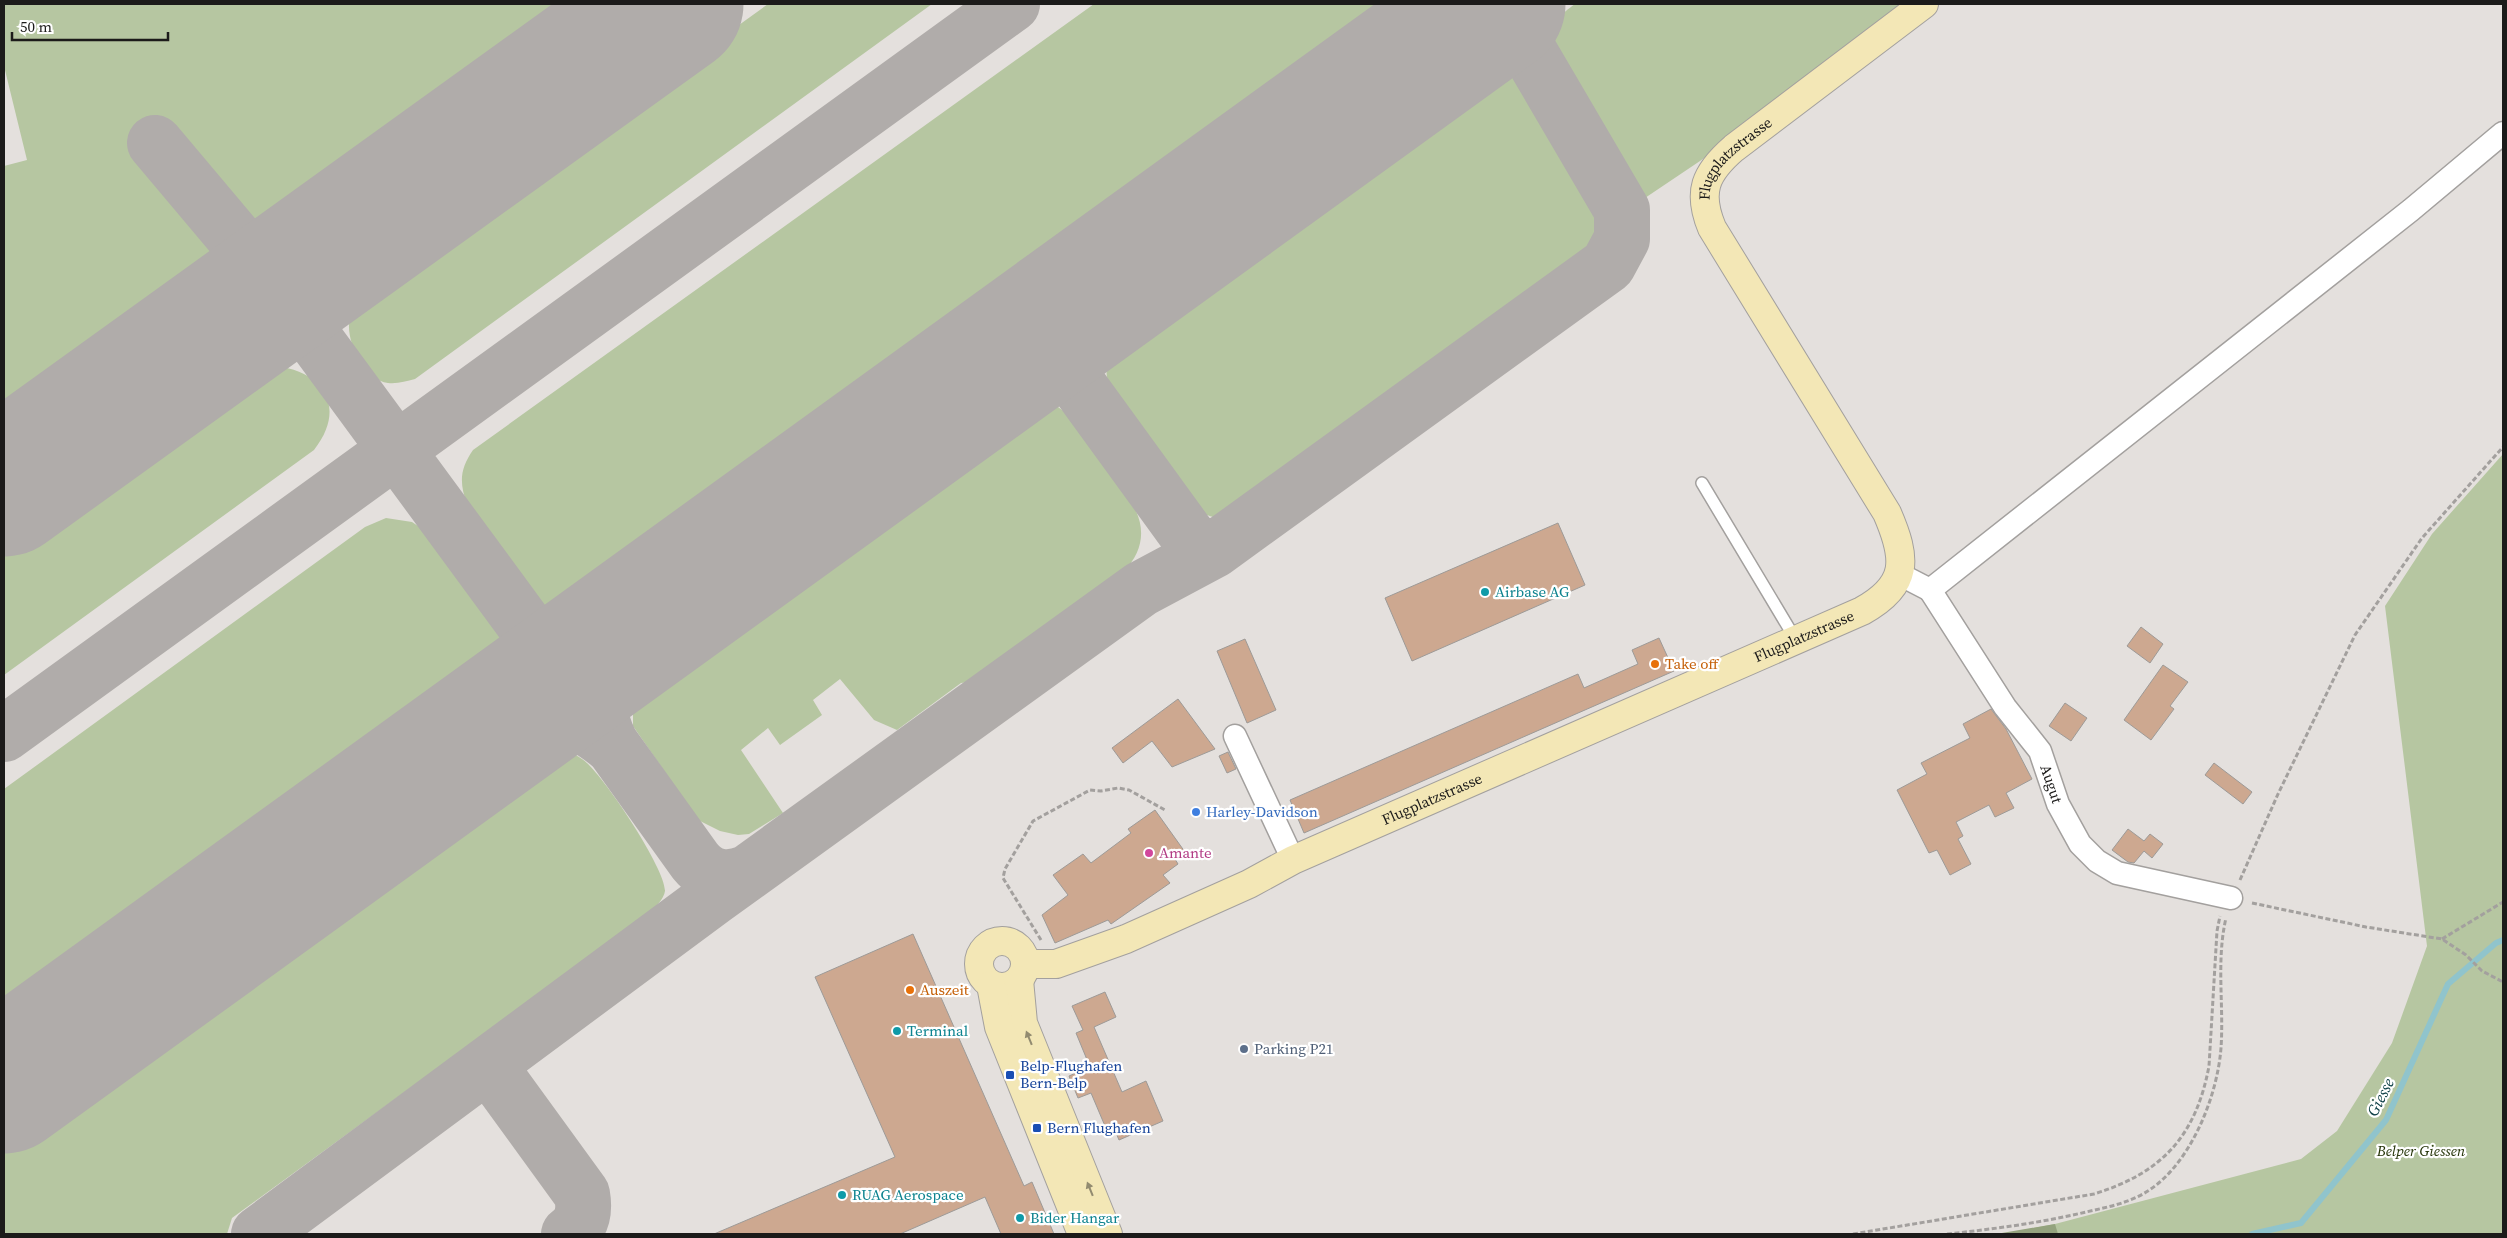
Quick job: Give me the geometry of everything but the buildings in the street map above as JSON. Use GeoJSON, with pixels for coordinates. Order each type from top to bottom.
{"type":"FeatureCollection","features":[{"type":"Feature","properties":{"kind":"street","name":"Flugplatzstrasse"},"geometry":{"type":"LineString","coordinates":[[1022,972],[1056,964],[1139,933],[1249,884],[1293,860],[1796,640],[1876,603],[1895,585],[1900,574],[1901,557],[1887,513],[1712,228],[1706,212],[1704,195],[1709,174],[1734,148],[1924,4]]}},
{"type":"Feature","properties":{"kind":"street"},"geometry":{"type":"LineString","coordinates":[[1900,574],[1930,590],[2411,210],[2503,133]]}},
{"type":"Feature","properties":{"kind":"street","name":"Augut"},"geometry":{"type":"LineString","coordinates":[[1930,590],[2004,707],[2040,751],[2058,804],[2080,844],[2097,861],[2118,873],[2231,898]]}},
{"type":"Feature","properties":{"kind":"street"},"geometry":{"type":"LineString","coordinates":[[1236,736],[1293,860]]}},
{"type":"Feature","properties":{"kind":"street"},"geometry":{"type":"LineString","coordinates":[[1022,972],[1010,986],[991,985],[983,979],[978,959],[982,951],[989,944],[1005,940],[1013,943],[1021,950],[1022,972],[1023,1022],[1108,1234]]}},
{"type":"Feature","properties":{"kind":"street"},"geometry":{"type":"LineString","coordinates":[[991,985],[998,1027],[1082,1234]]}},
{"type":"Feature","properties":{"kind":"lane"},"geometry":{"type":"LineString","coordinates":[[1702,483],[1796,640]]}},
{"type":"Feature","properties":{"kind":"path"},"geometry":{"type":"LineString","coordinates":[[1947,1234],[2041,1223],[2120,1205],[2151,1189],[2182,1158],[2205,1118],[2215,1083],[2221,1048],[2221,965],[2224,927],[2231,898],[2278,794],[2356,635],[2422,538],[2503,447]]}},
{"type":"Feature","properties":{"kind":"path"},"geometry":{"type":"LineString","coordinates":[[1056,964],[1003,878],[1005,869],[1033,821],[1090,790],[1102,791],[1118,788],[1130,790],[1165,810]]}},
{"type":"Feature","properties":{"kind":"path"},"geometry":{"type":"LineString","coordinates":[[2231,898],[2366,927],[2442,939],[2466,955],[2482,971],[2503,982]]}},
{"type":"Feature","properties":{"kind":"path"},"geometry":{"type":"LineString","coordinates":[[1852,1234],[2094,1194],[2122,1186],[2146,1173],[2172,1151],[2202,1100],[2206,1084],[2209,1066],[2217,931],[2221,912],[2231,898]]}},
{"type":"Feature","properties":{"kind":"path"},"geometry":{"type":"LineString","coordinates":[[2442,939],[2503,902]]}},
{"type":"Feature","properties":{"kind":"green space"},"geometry":{"type":"Polygon","coordinates":[[[4,4],[607,4],[4,440],[4,166],[27,160],[4,66],[4,4]]]}},
{"type":"Feature","properties":{"kind":"green space"},"geometry":{"type":"Polygon","coordinates":[[[768,4],[932,4],[415,379],[399,383],[388,383],[372,376],[355,352],[349,333],[349,325],[353,313],[365,294],[768,4]]]}},
{"type":"Feature","properties":{"kind":"green space"},"geometry":{"type":"Polygon","coordinates":[[[1094,4],[1410,4],[554,624],[467,504],[462,476],[465,463],[473,450],[1094,4]]]}},
{"type":"Feature","properties":{"kind":"green space"},"geometry":{"type":"Polygon","coordinates":[[[1575,4],[1911,4],[1700,161],[1642,200],[1550,45],[1551,32],[1556,22],[1564,12],[1575,4]]]}},
{"type":"Feature","properties":{"kind":"green space"},"geometry":{"type":"Polygon","coordinates":[[[1493,73],[1513,75],[1528,86],[1553,121],[1580,165],[1601,204],[1606,221],[1606,237],[1598,256],[1499,331],[1240,517],[1216,518],[1195,508],[1110,390],[1106,371],[1107,363],[1109,354],[1117,339],[1129,325],[1460,87],[1476,77],[1493,73]]]}},
{"type":"Feature","properties":{"kind":"green space"},"geometry":{"type":"Polygon","coordinates":[[[269,366],[287,368],[303,373],[315,381],[324,392],[329,404],[329,418],[324,434],[314,450],[4,675],[4,556],[249,377],[269,366]]]}},
{"type":"Feature","properties":{"kind":"green space"},"geometry":{"type":"Polygon","coordinates":[[[1033,401],[1054,404],[1070,416],[1136,511],[1141,527],[1141,535],[1138,550],[1130,564],[1124,571],[970,682],[961,683],[897,730],[874,720],[840,679],[813,700],[822,715],[780,745],[768,728],[741,750],[783,813],[749,834],[738,835],[720,831],[698,820],[633,726],[633,695],[638,687],[653,672],[1009,413],[1033,401]]]}},
{"type":"Feature","properties":{"kind":"green space","name":"Belper Giessen"},"geometry":{"type":"Polygon","coordinates":[[[2503,454],[2503,1234],[2002,1234],[2055,1224],[2301,1159],[2337,1131],[2392,1043],[2427,946],[2385,606],[2432,534],[2503,454]]]}},
{"type":"Feature","properties":{"kind":"green space"},"geometry":{"type":"Polygon","coordinates":[[[386,518],[412,522],[427,532],[499,635],[509,656],[4,1023],[4,789],[365,527],[386,518]]]}},
{"type":"Feature","properties":{"kind":"green space"},"geometry":{"type":"Polygon","coordinates":[[[549,751],[570,753],[582,759],[603,782],[631,821],[655,863],[665,891],[661,900],[650,913],[232,1218],[227,1234],[4,1234],[4,1142],[540,755],[549,751]]]}},
{"type":"Feature","properties":{"kind":"green space"},"geometry":{"type":"Polygon","coordinates":[[[2055,1224],[2058,1234],[1996,1234],[2055,1224]]]}},
{"type":"Feature","properties":{"kind":"waterway","name":"Giesse"},"geometry":{"type":"LineString","coordinates":[[2252,1234],[2301,1223],[2386,1120],[2448,984],[2496,943],[2503,940]]}},
{"type":"Feature","properties":{"kind":"taxiway"},"geometry":{"type":"LineString","coordinates":[[4,734],[1012,4]]}},
{"type":"Feature","properties":{"kind":"taxiway"},"geometry":{"type":"LineString","coordinates":[[259,1234],[714,897],[1141,589],[1214,550],[1608,265],[1622,239],[1622,210],[1530,53],[1521,26],[1523,4]]}},
{"type":"Feature","properties":{"kind":"taxiway"},"geometry":{"type":"LineString","coordinates":[[1435,51],[1459,37],[1483,32],[1507,36],[1530,53]]}},
{"type":"Feature","properties":{"kind":"taxiway"},"geometry":{"type":"LineString","coordinates":[[155,143],[278,289],[561,674],[695,861],[706,871],[718,876],[732,877],[747,873]]}},
{"type":"Feature","properties":{"kind":"taxiway"},"geometry":{"type":"LineString","coordinates":[[1092,296],[1074,319],[1066,338],[1068,359],[1079,386],[1188,536],[1197,543],[1210,547],[1225,542]]}},
{"type":"Feature","properties":{"kind":"taxiway"},"geometry":{"type":"LineString","coordinates":[[980,377],[992,371],[1019,363],[1046,363],[1058,367],[1079,386]]}},
{"type":"Feature","properties":{"kind":"taxiway"},"geometry":{"type":"LineString","coordinates":[[611,744],[600,711],[602,681],[614,654],[635,627]]}},
{"type":"Feature","properties":{"kind":"taxiway"},"geometry":{"type":"LineString","coordinates":[[485,735],[520,720],[535,716],[550,716],[565,718],[580,724],[596,733],[612,746]]}},
{"type":"Feature","properties":{"kind":"taxiway"},"geometry":{"type":"LineString","coordinates":[[478,1072],[497,1077],[582,1194],[582,1217],[574,1230],[569,1234]]}},
{"type":"Feature","properties":{"kind":"runway"},"geometry":{"type":"LineString","coordinates":[[4,486],[673,4]]}},
{"type":"Feature","properties":{"kind":"runway"},"geometry":{"type":"LineString","coordinates":[[4,1083],[1495,4]]}},
{"type":"Feature","properties":{"kind":"place","name":"Airbase AG"},"geometry":{"type":"Point","coordinates":[1485,592]}},
{"type":"Feature","properties":{"kind":"place","name":"Take off"},"geometry":{"type":"Point","coordinates":[1655,664]}},
{"type":"Feature","properties":{"kind":"place","name":"Harley-Davidson"},"geometry":{"type":"Point","coordinates":[1196,812]}},
{"type":"Feature","properties":{"kind":"place","name":"Amante"},"geometry":{"type":"Point","coordinates":[1149,853]}},
{"type":"Feature","properties":{"kind":"place","name":"Auszeit"},"geometry":{"type":"Point","coordinates":[910,990]}},
{"type":"Feature","properties":{"kind":"place","name":"Terminal"},"geometry":{"type":"Point","coordinates":[897,1031]}},
{"type":"Feature","properties":{"kind":"place","name":"Parking P21"},"geometry":{"type":"Point","coordinates":[1244,1049]}},
{"type":"Feature","properties":{"kind":"place","name":"Belp-Flughafen Bern-Belp"},"geometry":{"type":"Point","coordinates":[1010,1075]}},
{"type":"Feature","properties":{"kind":"place","name":"Bern Flughafen"},"geometry":{"type":"Point","coordinates":[1037,1128]}},
{"type":"Feature","properties":{"kind":"place","name":"RUAG Aerospace"},"geometry":{"type":"Point","coordinates":[842,1195]}},
{"type":"Feature","properties":{"kind":"place","name":"Bider Hangar"},"geometry":{"type":"Point","coordinates":[1020,1218]}}]}
